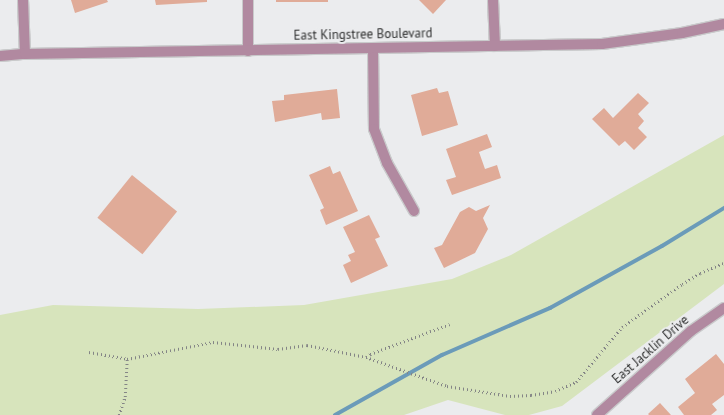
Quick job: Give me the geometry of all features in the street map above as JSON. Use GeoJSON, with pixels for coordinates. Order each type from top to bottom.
{"type":"FeatureCollection","features":[{"type":"Feature","properties":{"kind":"street"},"geometry":{"type":"LineString","coordinates":[[23,0],[25,54]]}},
{"type":"Feature","properties":{"kind":"street"},"geometry":{"type":"LineString","coordinates":[[248,0],[248,51]]}},
{"type":"Feature","properties":{"kind":"street"},"geometry":{"type":"LineString","coordinates":[[493,0],[495,46]]}},
{"type":"Feature","properties":{"kind":"street","name":"East Kingstree Boulevard"},"geometry":{"type":"LineString","coordinates":[[0,56],[25,54],[602,44],[682,33],[724,24]]}},
{"type":"Feature","properties":{"kind":"street"},"geometry":{"type":"LineString","coordinates":[[373,49],[374,128],[387,163],[414,211]]}},
{"type":"Feature","properties":{"kind":"street","name":"East Jacklin Drive"},"geometry":{"type":"LineString","coordinates":[[597,415],[691,331],[724,308]]}},
{"type":"Feature","properties":{"kind":"path"},"geometry":{"type":"LineString","coordinates":[[89,352],[110,358],[127,359],[223,342],[278,349],[307,344],[366,357],[464,390],[510,396],[555,391],[576,382],[606,344],[632,320],[700,273],[724,264]]}},
{"type":"Feature","properties":{"kind":"path"},"geometry":{"type":"LineString","coordinates":[[366,357],[450,324]]}},
{"type":"Feature","properties":{"kind":"path"},"geometry":{"type":"LineString","coordinates":[[119,415],[125,397],[127,359]]}},
{"type":"Feature","properties":{"kind":"green space"},"geometry":{"type":"Polygon","coordinates":[[[724,135],[724,284],[562,406],[529,415],[505,415],[448,400],[404,415],[0,415],[0,315],[53,305],[198,309],[304,305],[452,279],[511,255],[724,135]]]}},
{"type":"Feature","properties":{"kind":"building"},"geometry":{"type":"Polygon","coordinates":[[[71,0],[107,0],[108,2],[75,13],[71,0]]]}},
{"type":"Feature","properties":{"kind":"building"},"geometry":{"type":"Polygon","coordinates":[[[155,0],[207,0],[207,2],[156,5],[155,0]]]}},
{"type":"Feature","properties":{"kind":"building"},"geometry":{"type":"Polygon","coordinates":[[[276,0],[328,0],[328,2],[276,2],[276,0]]]}},
{"type":"Feature","properties":{"kind":"building"},"geometry":{"type":"Polygon","coordinates":[[[419,0],[446,0],[433,14],[419,0]]]}},
{"type":"Feature","properties":{"kind":"building"},"geometry":{"type":"Polygon","coordinates":[[[437,88],[439,93],[448,91],[458,125],[422,136],[411,95],[437,88]]]}},
{"type":"Feature","properties":{"kind":"building"},"geometry":{"type":"Polygon","coordinates":[[[337,89],[340,118],[322,120],[321,113],[275,122],[272,101],[284,100],[284,95],[337,89]]]}},
{"type":"Feature","properties":{"kind":"building"},"geometry":{"type":"Polygon","coordinates":[[[638,93],[649,103],[638,114],[644,121],[638,128],[647,137],[634,150],[625,141],[619,146],[592,119],[604,108],[613,118],[638,93]]]}},
{"type":"Feature","properties":{"kind":"building"},"geometry":{"type":"Polygon","coordinates":[[[487,134],[492,147],[479,152],[485,169],[497,165],[501,178],[452,195],[446,180],[456,177],[446,149],[487,134]]]}},
{"type":"Feature","properties":{"kind":"building"},"geometry":{"type":"Polygon","coordinates":[[[330,166],[333,174],[340,171],[358,211],[326,225],[320,210],[324,208],[309,175],[330,166]]]}},
{"type":"Feature","properties":{"kind":"building"},"geometry":{"type":"Polygon","coordinates":[[[132,175],[177,212],[142,254],[97,218],[132,175]]]}},
{"type":"Feature","properties":{"kind":"building"},"geometry":{"type":"Polygon","coordinates":[[[490,205],[483,218],[488,229],[475,253],[444,268],[434,248],[442,245],[460,212],[469,207],[476,211],[490,205]]]}},
{"type":"Feature","properties":{"kind":"building"},"geometry":{"type":"Polygon","coordinates":[[[369,215],[380,237],[375,239],[388,266],[351,283],[343,265],[351,261],[348,255],[355,252],[343,227],[369,215]]]}},
{"type":"Feature","properties":{"kind":"building"},"geometry":{"type":"Polygon","coordinates":[[[716,354],[724,364],[724,395],[712,404],[717,410],[711,415],[684,415],[678,407],[695,393],[685,379],[716,354]]]}},
{"type":"Feature","properties":{"kind":"building"},"geometry":{"type":"Polygon","coordinates":[[[660,403],[671,415],[648,414],[660,403]]]}},
{"type":"Feature","properties":{"kind":"waterway"},"geometry":{"type":"LineString","coordinates":[[335,415],[442,355],[550,308],[662,246],[724,208]]}}]}
